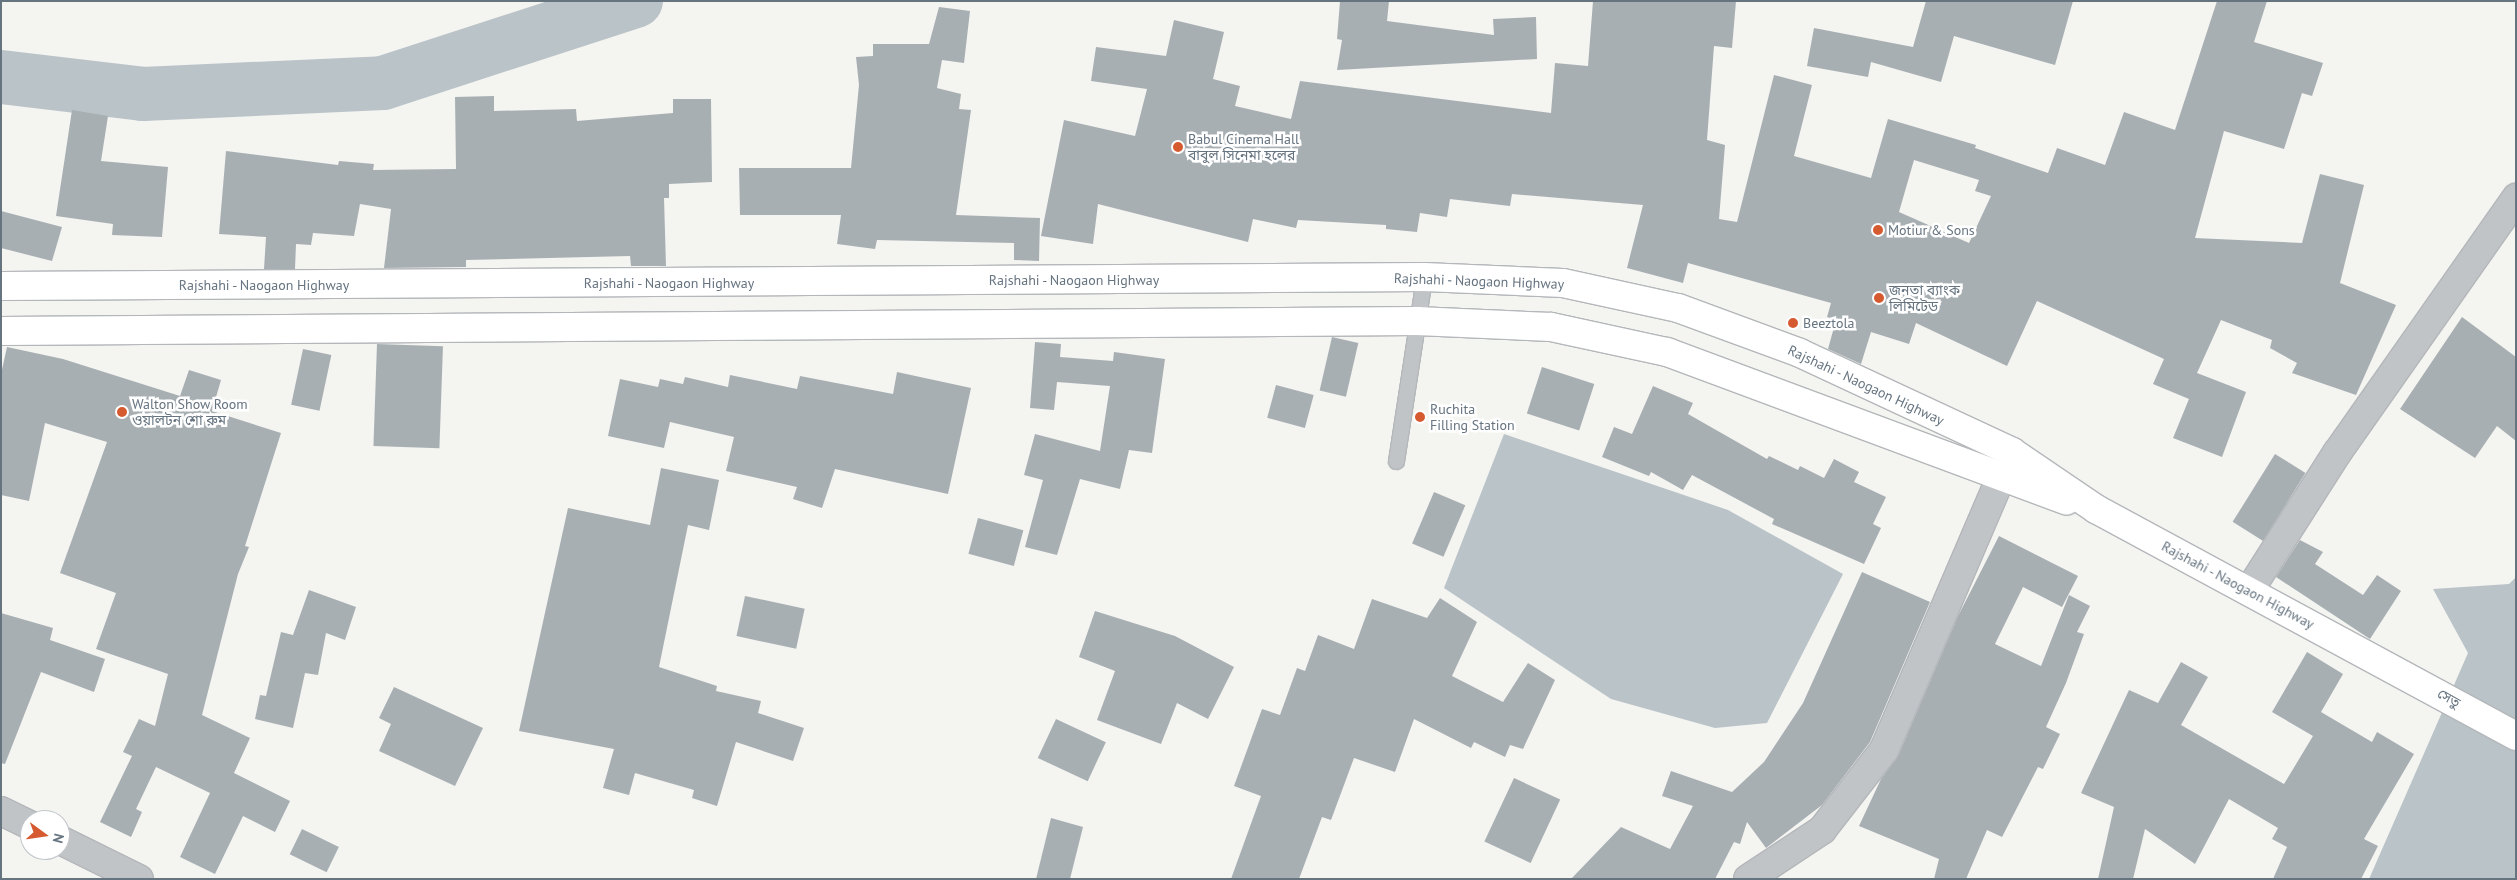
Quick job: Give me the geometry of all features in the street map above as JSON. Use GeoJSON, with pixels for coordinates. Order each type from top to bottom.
{"type":"FeatureCollection","features":[{"type":"Feature","properties":{"kind":"main road","name":"Rajshahi - Naogaon Highway"},"geometry":{"type":"LineString","coordinates":[[1,286],[1424,277],[1563,283],[1678,308],[1800,353],[2012,452],[2096,510],[2381,661]]}},
{"type":"Feature","properties":{"kind":"main road","name":"Rajshahi - Naogaon Highway"},"geometry":{"type":"LineString","coordinates":[[1,331],[1417,321],[1551,327],[1667,352],[1999,479],[2096,510]]}},
{"type":"Feature","properties":{"kind":"main road","name":"সেতু"},"geometry":{"type":"LineString","coordinates":[[2381,661],[2516,736]]}},
{"type":"Feature","properties":{"kind":"street"},"geometry":{"type":"LineString","coordinates":[[2249,591],[2337,452],[2516,198]]}},
{"type":"Feature","properties":{"kind":"street"},"geometry":{"type":"LineString","coordinates":[[1748,879],[1822,830],[1884,750],[2012,452]]}},
{"type":"Feature","properties":{"kind":"street"},"geometry":{"type":"LineString","coordinates":[[1,811],[20,820]]}},
{"type":"Feature","properties":{"kind":"street"},"geometry":{"type":"LineString","coordinates":[[70,845],[139,879]]}},
{"type":"Feature","properties":{"kind":"lane"},"geometry":{"type":"LineString","coordinates":[[1396,461],[1424,277]]}},
{"type":"Feature","properties":{"kind":"shaded area"},"geometry":{"type":"Polygon","coordinates":[[[1504,434],[1728,510],[1843,574],[1767,723],[1715,728],[1611,699],[1444,588],[1504,434]]]}},
{"type":"Feature","properties":{"kind":"shaded area"},"geometry":{"type":"Polygon","coordinates":[[[2516,577],[2516,879],[2369,879],[2468,653],[2433,589],[2509,584],[2516,577]]]}},
{"type":"Feature","properties":{"kind":"building"},"geometry":{"type":"Polygon","coordinates":[[[1340,1],[1389,1],[1387,21],[1494,35],[1493,19],[1536,17],[1537,59],[1337,70],[1342,40],[1337,39],[1340,1]]]}},
{"type":"Feature","properties":{"kind":"building"},"geometry":{"type":"Polygon","coordinates":[[[1593,1],[1736,1],[1732,48],[1714,46],[1707,140],[1725,145],[1719,219],[1737,222],[1774,75],[1812,85],[1794,156],[1871,178],[1888,119],[1976,145],[1975,148],[2048,173],[2057,148],[2105,165],[2124,112],[2175,130],[2217,1],[2267,1],[2254,42],[2323,63],[2312,96],[2302,93],[2284,149],[2224,131],[2195,238],[2302,243],[2320,174],[2364,185],[2340,283],[2396,305],[2356,395],[2292,373],[2297,363],[2270,348],[2272,340],[2221,320],[2197,373],[2246,392],[2222,457],[2173,438],[2189,399],[2153,384],[2164,359],[2037,301],[2007,366],[1916,323],[1909,344],[1871,332],[1861,364],[1828,349],[1836,320],[1827,317],[1831,303],[1688,263],[1683,283],[1627,268],[1643,205],[1512,194],[1510,206],[1450,199],[1447,217],[1420,213],[1417,232],[1386,229],[1386,225],[1298,220],[1296,228],[1253,219],[1248,242],[1098,204],[1093,244],[1041,236],[1064,120],[1135,136],[1147,89],[1091,81],[1096,47],[1166,56],[1174,20],[1224,32],[1213,79],[1240,86],[1235,106],[1291,119],[1300,81],[1551,113],[1555,63],[1588,66],[1593,1]],[[1914,160],[1899,212],[1969,243],[1991,196],[1975,191],[1979,180],[1914,160]]]}},
{"type":"Feature","properties":{"kind":"building"},"geometry":{"type":"Polygon","coordinates":[[[1926,1],[2073,1],[2055,65],[1954,36],[1941,82],[1871,62],[1868,77],[1807,66],[1814,28],[1913,47],[1926,1]]]}},
{"type":"Feature","properties":{"kind":"building"},"geometry":{"type":"Polygon","coordinates":[[[939,7],[970,11],[964,63],[942,60],[937,88],[961,94],[959,109],[971,110],[956,215],[1040,218],[1039,261],[1014,260],[1014,243],[877,240],[875,249],[837,244],[841,215],[740,215],[739,168],[851,168],[859,85],[856,57],[873,56],[873,44],[929,44],[939,7]]]}},
{"type":"Feature","properties":{"kind":"building"},"geometry":{"type":"Polygon","coordinates":[[[494,96],[494,111],[576,109],[577,121],[673,113],[673,99],[711,99],[712,182],[669,184],[669,198],[664,198],[666,266],[631,266],[630,256],[466,260],[466,267],[384,268],[391,209],[360,204],[354,236],[313,233],[311,245],[296,244],[295,269],[264,269],[266,237],[219,234],[226,151],[338,165],[339,161],[374,164],[373,170],[456,169],[455,97],[494,96]]]}},
{"type":"Feature","properties":{"kind":"building"},"geometry":{"type":"Polygon","coordinates":[[[72,110],[108,116],[101,161],[168,167],[162,237],[112,235],[113,224],[56,216],[72,110]]]}},
{"type":"Feature","properties":{"kind":"building"},"geometry":{"type":"Polygon","coordinates":[[[1,211],[62,227],[52,261],[1,248],[1,211]]]}},
{"type":"Feature","properties":{"kind":"building"},"geometry":{"type":"Polygon","coordinates":[[[2462,317],[2516,357],[2516,441],[2497,426],[2475,458],[2400,409],[2462,317]]]}},
{"type":"Feature","properties":{"kind":"building"},"geometry":{"type":"Polygon","coordinates":[[[1332,337],[1358,343],[1346,397],[1320,391],[1332,337]]]}},
{"type":"Feature","properties":{"kind":"building"},"geometry":{"type":"Polygon","coordinates":[[[1035,342],[1061,344],[1060,357],[1113,361],[1114,352],[1165,359],[1152,453],[1129,450],[1120,489],[1080,479],[1057,555],[1025,547],[1043,480],[1024,475],[1035,434],[1100,451],[1110,386],[1057,382],[1054,410],[1030,408],[1035,342]]]}},
{"type":"Feature","properties":{"kind":"building"},"geometry":{"type":"Polygon","coordinates":[[[377,344],[443,346],[439,448],[373,446],[377,344]]]}},
{"type":"Feature","properties":{"kind":"building"},"geometry":{"type":"Polygon","coordinates":[[[7,347],[63,359],[180,396],[189,370],[221,380],[212,411],[281,433],[245,546],[249,547],[238,574],[202,715],[250,738],[234,773],[290,801],[275,832],[243,816],[215,874],[180,857],[210,793],[156,767],[136,809],[142,812],[131,837],[100,822],[132,756],[123,752],[139,719],[155,726],[168,674],[96,649],[116,593],[60,573],[107,442],[45,423],[29,501],[1,495],[1,374],[7,347]]]}},
{"type":"Feature","properties":{"kind":"building"},"geometry":{"type":"Polygon","coordinates":[[[303,349],[331,355],[320,411],[291,405],[303,349]]]}},
{"type":"Feature","properties":{"kind":"building"},"geometry":{"type":"Polygon","coordinates":[[[1542,367],[1594,384],[1579,431],[1527,414],[1542,367]]]}},
{"type":"Feature","properties":{"kind":"building"},"geometry":{"type":"Polygon","coordinates":[[[897,372],[971,388],[948,494],[835,469],[822,508],[793,499],[797,487],[726,471],[734,437],[670,422],[664,448],[608,436],[620,379],[658,387],[660,379],[683,384],[685,377],[728,387],[730,375],[797,389],[800,376],[893,394],[897,372]]]}},
{"type":"Feature","properties":{"kind":"building"},"geometry":{"type":"Polygon","coordinates":[[[1276,385],[1314,395],[1305,428],[1267,418],[1276,385]]]}},
{"type":"Feature","properties":{"kind":"building"},"geometry":{"type":"Polygon","coordinates":[[[1653,386],[1693,403],[1688,414],[1767,459],[1769,456],[1798,470],[1800,466],[1824,478],[1834,459],[1859,472],[1854,482],[1886,497],[1873,524],[1881,528],[1864,564],[1772,524],[1774,519],[1692,475],[1683,490],[1651,472],[1649,476],[1602,457],[1614,427],[1632,434],[1653,386]]]}},
{"type":"Feature","properties":{"kind":"building"},"geometry":{"type":"Polygon","coordinates":[[[2275,454],[2306,473],[2263,541],[2233,522],[2275,454]]]}},
{"type":"Feature","properties":{"kind":"building"},"geometry":{"type":"Polygon","coordinates":[[[661,468],[719,480],[709,530],[688,525],[659,667],[717,686],[716,691],[761,701],[758,713],[804,728],[793,761],[736,742],[717,806],[692,798],[694,790],[635,773],[629,795],[603,788],[614,749],[519,731],[568,508],[650,525],[661,468]]]}},
{"type":"Feature","properties":{"kind":"building"},"geometry":{"type":"Polygon","coordinates":[[[1434,492],[1465,505],[1443,557],[1412,544],[1434,492]]]}},
{"type":"Feature","properties":{"kind":"building"},"geometry":{"type":"Polygon","coordinates":[[[978,518],[1023,530],[1014,566],[968,554],[978,518]]]}},
{"type":"Feature","properties":{"kind":"building"},"geometry":{"type":"Polygon","coordinates":[[[1999,536],[2078,576],[2062,607],[2023,587],[1995,644],[2041,666],[2069,595],[2090,606],[2077,632],[2084,634],[2066,683],[2046,727],[2060,734],[2043,769],[2038,767],[2002,837],[1987,830],[1966,879],[1934,879],[1939,859],[1859,826],[1881,779],[1898,756],[1958,616],[1999,536]]]}},
{"type":"Feature","properties":{"kind":"building"},"geometry":{"type":"Polygon","coordinates":[[[2300,540],[2323,552],[2315,564],[2363,595],[2377,575],[2401,591],[2370,639],[2276,577],[2300,540]]]}},
{"type":"Feature","properties":{"kind":"building"},"geometry":{"type":"Polygon","coordinates":[[[1862,572],[1930,602],[1870,742],[1822,805],[1766,848],[1747,822],[1740,844],[1734,842],[1715,879],[1571,879],[1621,827],[1670,849],[1693,806],[1662,796],[1671,771],[1732,792],[1764,762],[1803,703],[1862,572]]]}},
{"type":"Feature","properties":{"kind":"building"},"geometry":{"type":"Polygon","coordinates":[[[309,590],[356,607],[345,640],[326,633],[318,675],[305,673],[293,728],[255,719],[260,695],[266,696],[281,632],[293,635],[309,590]]]}},
{"type":"Feature","properties":{"kind":"building"},"geometry":{"type":"Polygon","coordinates":[[[745,596],[805,609],[796,649],[736,636],[745,596]]]}},
{"type":"Feature","properties":{"kind":"building"},"geometry":{"type":"Polygon","coordinates":[[[1440,598],[1477,622],[1452,676],[1503,702],[1528,663],[1555,680],[1523,749],[1510,745],[1505,757],[1474,742],[1471,748],[1414,719],[1395,772],[1354,758],[1331,820],[1322,817],[1299,879],[1231,879],[1261,796],[1234,786],[1262,709],[1280,715],[1297,668],[1305,671],[1318,635],[1354,649],[1372,599],[1427,618],[1440,598]]]}},
{"type":"Feature","properties":{"kind":"building"},"geometry":{"type":"Polygon","coordinates":[[[1095,611],[1175,636],[1234,667],[1208,719],[1177,703],[1161,744],[1097,720],[1115,671],[1079,657],[1095,611]]]}},
{"type":"Feature","properties":{"kind":"building"},"geometry":{"type":"Polygon","coordinates":[[[1,613],[53,628],[50,640],[105,659],[94,692],[41,672],[5,764],[1,763],[1,613]]]}},
{"type":"Feature","properties":{"kind":"building"},"geometry":{"type":"Polygon","coordinates":[[[2307,652],[2343,674],[2321,712],[2372,742],[2377,732],[2414,754],[2364,839],[2378,846],[2361,879],[2273,879],[2287,847],[2272,839],[2278,828],[2229,799],[2195,864],[2145,829],[2133,879],[2098,879],[2114,807],[2081,793],[2129,690],[2158,703],[2181,662],[2208,677],[2181,725],[2284,784],[2313,736],[2272,712],[2307,652]]]}},
{"type":"Feature","properties":{"kind":"building"},"geometry":{"type":"Polygon","coordinates":[[[394,687],[483,728],[455,786],[379,751],[391,724],[379,718],[394,687]]]}},
{"type":"Feature","properties":{"kind":"building"},"geometry":{"type":"Polygon","coordinates":[[[1056,719],[1106,742],[1088,781],[1038,758],[1056,719]]]}},
{"type":"Feature","properties":{"kind":"building"},"geometry":{"type":"Polygon","coordinates":[[[1514,778],[1560,800],[1531,863],[1484,841],[1514,778]]]}},
{"type":"Feature","properties":{"kind":"building"},"geometry":{"type":"Polygon","coordinates":[[[1051,818],[1083,827],[1070,879],[1036,879],[1051,818]]]}},
{"type":"Feature","properties":{"kind":"building"},"geometry":{"type":"Polygon","coordinates":[[[302,829],[339,847],[327,872],[290,854],[302,829]]]}},
{"type":"Feature","properties":{"kind":"waterway"},"geometry":{"type":"LineString","coordinates":[[1,77],[143,94],[383,83],[636,1]]}},
{"type":"Feature","properties":{"kind":"place","name":"Babul Cinema Hall বাবুল সিনেমা হলের"},"geometry":{"type":"Point","coordinates":[1178,147]}},
{"type":"Feature","properties":{"kind":"place","name":"Motiur & Sons"},"geometry":{"type":"Point","coordinates":[1878,230]}},
{"type":"Feature","properties":{"kind":"place","name":"জনতা ব্যাংক লিমিটেড"},"geometry":{"type":"Point","coordinates":[1879,298]}},
{"type":"Feature","properties":{"kind":"place","name":"Beeztola"},"geometry":{"type":"Point","coordinates":[1793,323]}},
{"type":"Feature","properties":{"kind":"place","name":"Walton Show Room ওয়ালটন শো রুম"},"geometry":{"type":"Point","coordinates":[122,412]}},
{"type":"Feature","properties":{"kind":"place","name":"Ruchita Filling Station"},"geometry":{"type":"Point","coordinates":[1420,417]}}]}
